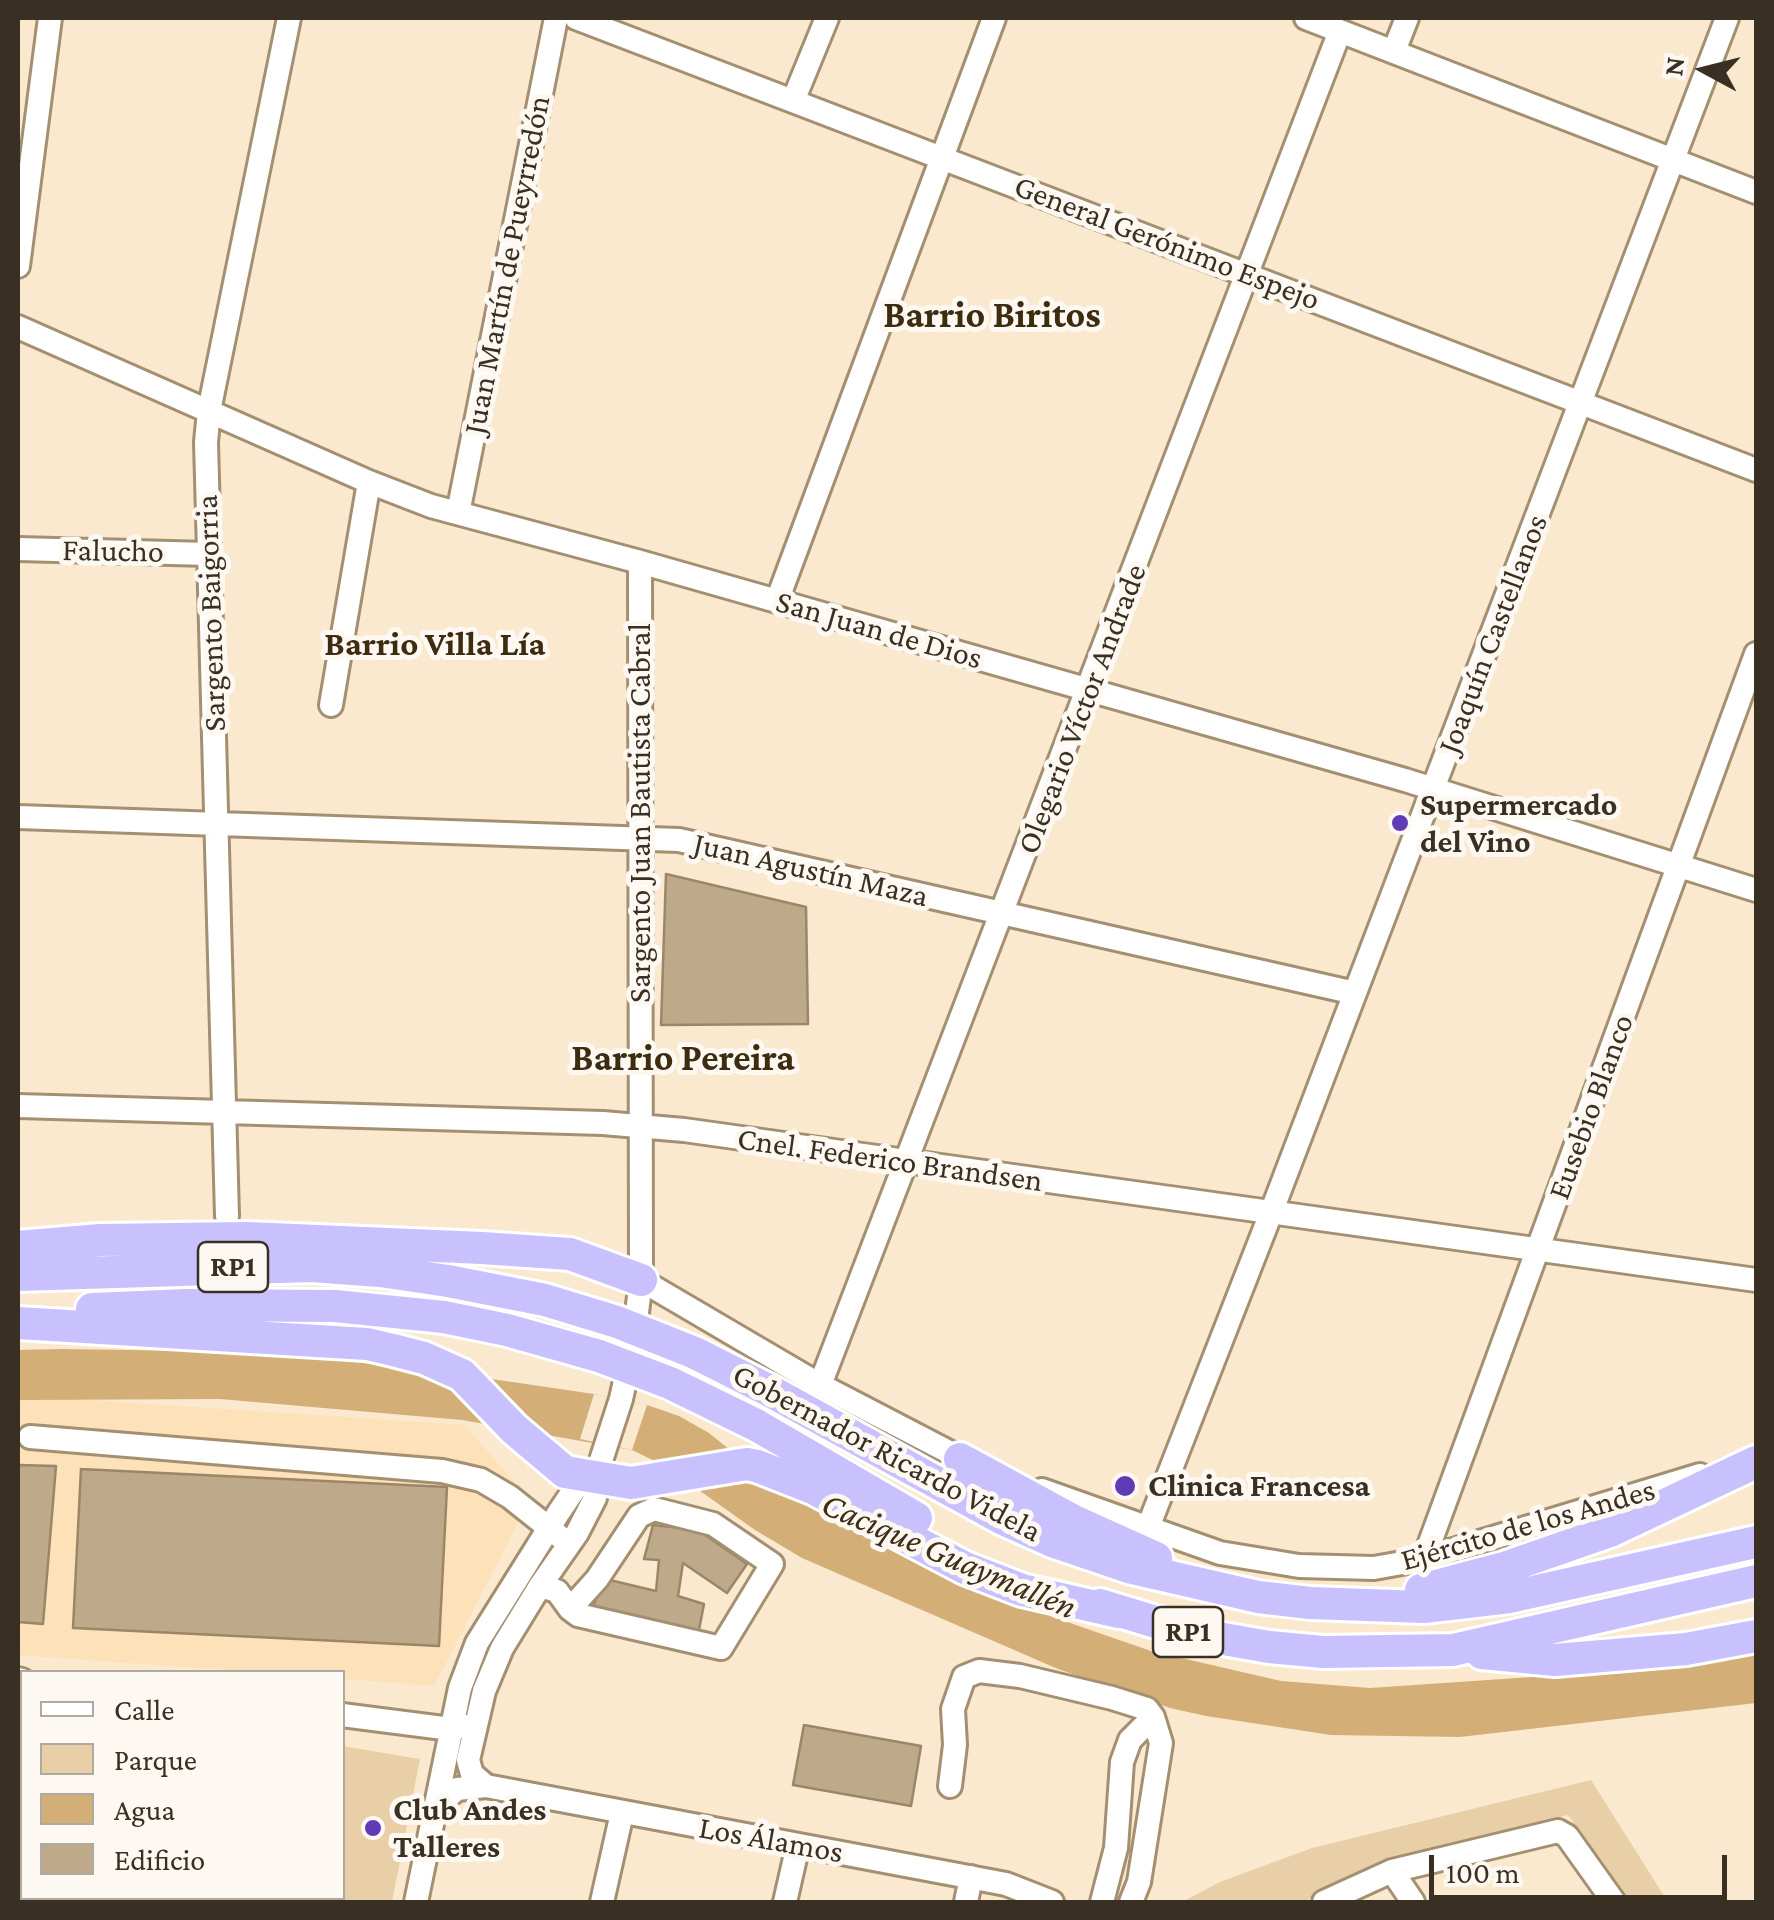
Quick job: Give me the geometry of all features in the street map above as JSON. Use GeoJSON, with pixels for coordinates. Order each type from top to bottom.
{"type":"FeatureCollection","features":[{"type":"Feature","properties":{"kind":"highway"},"geometry":{"type":"LineString","coordinates":[[18,1247],[100,1240],[247,1238],[482,1248],[570,1254],[641,1280]]}},
{"type":"Feature","properties":{"kind":"highway","name":"Gobernador Ricardo Videla"},"geometry":{"type":"LineString","coordinates":[[18,1274],[312,1266],[380,1271],[530,1297],[617,1322],[695,1352],[1040,1536],[1132,1568],[1258,1597],[1424,1607],[1510,1597],[1756,1542]]}},
{"type":"Feature","properties":{"kind":"highway","name":"Gobernador Ricardo Videla"},"geometry":{"type":"LineString","coordinates":[[18,1313],[254,1304],[335,1306],[444,1317],[507,1330],[670,1382],[756,1425],[980,1554],[1041,1582],[1118,1612],[1195,1634],[1270,1647],[1323,1652],[1452,1650],[1756,1580]]}},
{"type":"Feature","properties":{"kind":"highway"},"geometry":{"type":"LineString","coordinates":[[18,1323],[367,1344],[424,1358],[462,1375],[514,1429],[566,1472],[632,1483],[747,1464],[791,1477],[966,1568],[1022,1590],[1118,1612]]}},
{"type":"Feature","properties":{"kind":"highway"},"geometry":{"type":"LineString","coordinates":[[960,1458],[1074,1521],[1258,1597]]}},
{"type":"Feature","properties":{"kind":"highway"},"geometry":{"type":"LineString","coordinates":[[1362,1606],[1504,1568],[1610,1531],[1756,1460]]}},
{"type":"Feature","properties":{"kind":"highway"},"geometry":{"type":"LineString","coordinates":[[1452,1650],[1556,1660],[1686,1649],[1756,1636]]}},
{"type":"Feature","properties":{"kind":"street"},"geometry":{"type":"LineString","coordinates":[[18,266],[50,18]]}},
{"type":"Feature","properties":{"kind":"street","name":"Sargento Baigorria"},"geometry":{"type":"LineString","coordinates":[[226,1216],[206,442],[289,18]]}},
{"type":"Feature","properties":{"kind":"street","name":"Juan Martín de Pueyrredón"},"geometry":{"type":"LineString","coordinates":[[458,513],[556,18]]}},
{"type":"Feature","properties":{"kind":"street","name":"General Gerónimo Espejo"},"geometry":{"type":"LineString","coordinates":[[576,18],[1756,470]]}},
{"type":"Feature","properties":{"kind":"street"},"geometry":{"type":"LineString","coordinates":[[793,101],[827,18]]}},
{"type":"Feature","properties":{"kind":"street"},"geometry":{"type":"LineString","coordinates":[[777,602],[994,18]]}},
{"type":"Feature","properties":{"kind":"street"},"geometry":{"type":"LineString","coordinates":[[1306,18],[1756,192]]}},
{"type":"Feature","properties":{"kind":"street"},"geometry":{"type":"LineString","coordinates":[[1394,51],[1406,18]]}},
{"type":"Feature","properties":{"kind":"street","name":"Joaquín Castellanos"},"geometry":{"type":"LineString","coordinates":[[1146,1530],[1271,1213],[1726,18]]}},
{"type":"Feature","properties":{"kind":"street","name":"Olegario Víctor Andrade"},"geometry":{"type":"LineString","coordinates":[[820,1385],[1340,31]]}},
{"type":"Feature","properties":{"kind":"street","name":"San Juan de Dios"},"geometry":{"type":"LineString","coordinates":[[18,327],[369,482],[458,513],[1090,690],[1756,890]]}},
{"type":"Feature","properties":{"kind":"street"},"geometry":{"type":"LineString","coordinates":[[330,705],[369,482]]}},
{"type":"Feature","properties":{"kind":"street","name":"Falucho"},"geometry":{"type":"LineString","coordinates":[[18,549],[209,554]]}},
{"type":"Feature","properties":{"kind":"street","name":"Sargento Juan Bautista Cabral"},"geometry":{"type":"LineString","coordinates":[[486,1786],[472,1774],[468,1760],[477,1712],[502,1648],[595,1498],[595,1479],[634,1345],[641,1280],[640,562]]}},
{"type":"Feature","properties":{"kind":"street","name":"Eusebio Blanco"},"geometry":{"type":"LineString","coordinates":[[1424,1559],[1756,654]]}},
{"type":"Feature","properties":{"kind":"street","name":"Juan Agustín Maza"},"geometry":{"type":"LineString","coordinates":[[18,818],[678,840],[1355,993]]}},
{"type":"Feature","properties":{"kind":"street","name":"Cnel. Federico Brandsen"},"geometry":{"type":"LineString","coordinates":[[18,1106],[641,1126],[1756,1280]]}},
{"type":"Feature","properties":{"kind":"street","name":"Ejército de los Andes"},"geometry":{"type":"LineString","coordinates":[[641,1280],[820,1385],[960,1458],[1146,1530],[1220,1553],[1300,1566],[1374,1568],[1424,1559],[1756,1460]]}},
{"type":"Feature","properties":{"kind":"street"},"geometry":{"type":"LineString","coordinates":[[30,1436],[442,1471],[481,1480],[549,1528],[612,1558]]}},
{"type":"Feature","properties":{"kind":"street"},"geometry":{"type":"LineString","coordinates":[[416,1902],[460,1688],[477,1643],[576,1488],[595,1479]]}},
{"type":"Feature","properties":{"kind":"street"},"geometry":{"type":"LineString","coordinates":[[540,1586],[558,1590],[570,1609],[578,1615],[720,1648],[772,1564],[713,1524],[654,1509],[639,1516],[612,1558],[570,1609]]}},
{"type":"Feature","properties":{"kind":"street"},"geometry":{"type":"LineString","coordinates":[[950,1786],[955,1745],[953,1709],[964,1677],[979,1671],[1020,1676],[1147,1708],[1161,1744],[1139,1882],[1131,1902]]}},
{"type":"Feature","properties":{"kind":"street"},"geometry":{"type":"LineString","coordinates":[[345,1715],[451,1728],[468,1724],[477,1712]]}},
{"type":"Feature","properties":{"kind":"street"},"geometry":{"type":"LineString","coordinates":[[1102,1902],[1116,1848],[1122,1762],[1130,1740],[1153,1717]]}},
{"type":"Feature","properties":{"kind":"street"},"geometry":{"type":"LineString","coordinates":[[439,1804],[457,1789],[486,1786]]}},
{"type":"Feature","properties":{"kind":"street","name":"Los Álamos"},"geometry":{"type":"LineString","coordinates":[[486,1786],[1006,1884],[1052,1902]]}},
{"type":"Feature","properties":{"kind":"street"},"geometry":{"type":"LineString","coordinates":[[602,1902],[622,1812]]}},
{"type":"Feature","properties":{"kind":"street"},"geometry":{"type":"LineString","coordinates":[[1324,1902],[1392,1871],[1558,1830],[1567,1836],[1614,1902]]}},
{"type":"Feature","properties":{"kind":"street"},"geometry":{"type":"LineString","coordinates":[[785,1902],[798,1845]]}},
{"type":"Feature","properties":{"kind":"street"},"geometry":{"type":"LineString","coordinates":[[1392,1871],[1413,1902]]}},
{"type":"Feature","properties":{"kind":"street"},"geometry":{"type":"LineString","coordinates":[[966,1902],[971,1877]]}},
{"type":"Feature","properties":{"kind":"shaded area"},"geometry":{"type":"Polygon","coordinates":[[[58,1398],[465,1425],[530,1500],[434,1686],[345,1679],[345,1670],[227,1670],[18,1655],[18,1401],[58,1398]]]}},
{"type":"Feature","properties":{"kind":"green space","name":"Club Andes Talleres"},"geometry":{"type":"Polygon","coordinates":[[[345,1746],[420,1759],[392,1902],[116,1902],[345,1900],[345,1746]]]}},
{"type":"Feature","properties":{"kind":"green space"},"geometry":{"type":"Polygon","coordinates":[[[1591,1780],[1668,1902],[1629,1902],[1568,1815],[1372,1866],[1303,1902],[1182,1902],[1220,1882],[1312,1848],[1591,1780]]]}},
{"type":"Feature","properties":{"kind":"water"},"geometry":{"type":"Polygon","coordinates":[[[18,1350],[261,1352],[437,1371],[647,1405],[679,1416],[709,1433],[776,1487],[839,1524],[941,1570],[1151,1651],[1281,1681],[1370,1688],[1532,1677],[1756,1654],[1756,1703],[1460,1737],[1331,1735],[1206,1716],[1170,1708],[1058,1669],[802,1558],[665,1466],[632,1450],[462,1420],[220,1399],[18,1400],[18,1350]]]}},
{"type":"Feature","properties":{"kind":"pier"},"geometry":{"type":"Polygon","coordinates":[[[594,1394],[647,1405],[632,1450],[580,1439],[594,1394]]]}},
{"type":"Feature","properties":{"kind":"building"},"geometry":{"type":"Polygon","coordinates":[[[666,874],[806,907],[808,1024],[661,1025],[666,874]]]}},
{"type":"Feature","properties":{"kind":"building"},"geometry":{"type":"Polygon","coordinates":[[[18,1465],[56,1466],[43,1624],[18,1622],[18,1465]]]}},
{"type":"Feature","properties":{"kind":"building"},"geometry":{"type":"Polygon","coordinates":[[[81,1469],[447,1487],[439,1646],[73,1628],[81,1469]]]}},
{"type":"Feature","properties":{"kind":"building"},"geometry":{"type":"Polygon","coordinates":[[[653,1525],[698,1530],[747,1564],[727,1593],[683,1563],[678,1596],[704,1604],[698,1635],[592,1613],[601,1578],[656,1591],[659,1560],[644,1559],[653,1525]]]}},
{"type":"Feature","properties":{"kind":"building"},"geometry":{"type":"Polygon","coordinates":[[[804,1725],[921,1746],[911,1806],[793,1785],[804,1725]]]}},
{"type":"Feature","properties":{"kind":"place","name":"Supermercado del Vino"},"geometry":{"type":"Point","coordinates":[1400,823]}},
{"type":"Feature","properties":{"kind":"place","name":"Clinica Francesa"},"geometry":{"type":"Point","coordinates":[1125,1486]}},
{"type":"Feature","properties":{"kind":"place","name":"Club Andes Talleres"},"geometry":{"type":"Point","coordinates":[373,1828]}},
{"type":"Feature","properties":{"kind":"district","name":"Barrio Biritos"},"geometry":{"type":"Point","coordinates":[992,315]}},
{"type":"Feature","properties":{"kind":"district","name":"Barrio Villa Lía"},"geometry":{"type":"Point","coordinates":[435,644]}},
{"type":"Feature","properties":{"kind":"district","name":"Barrio Pereira"},"geometry":{"type":"Point","coordinates":[683,1058]}},
{"type":"Feature","properties":{"kind":"water label","name":"Cacique Guaymallén"},"geometry":{"type":"Point","coordinates":[949,1556]}}]}
